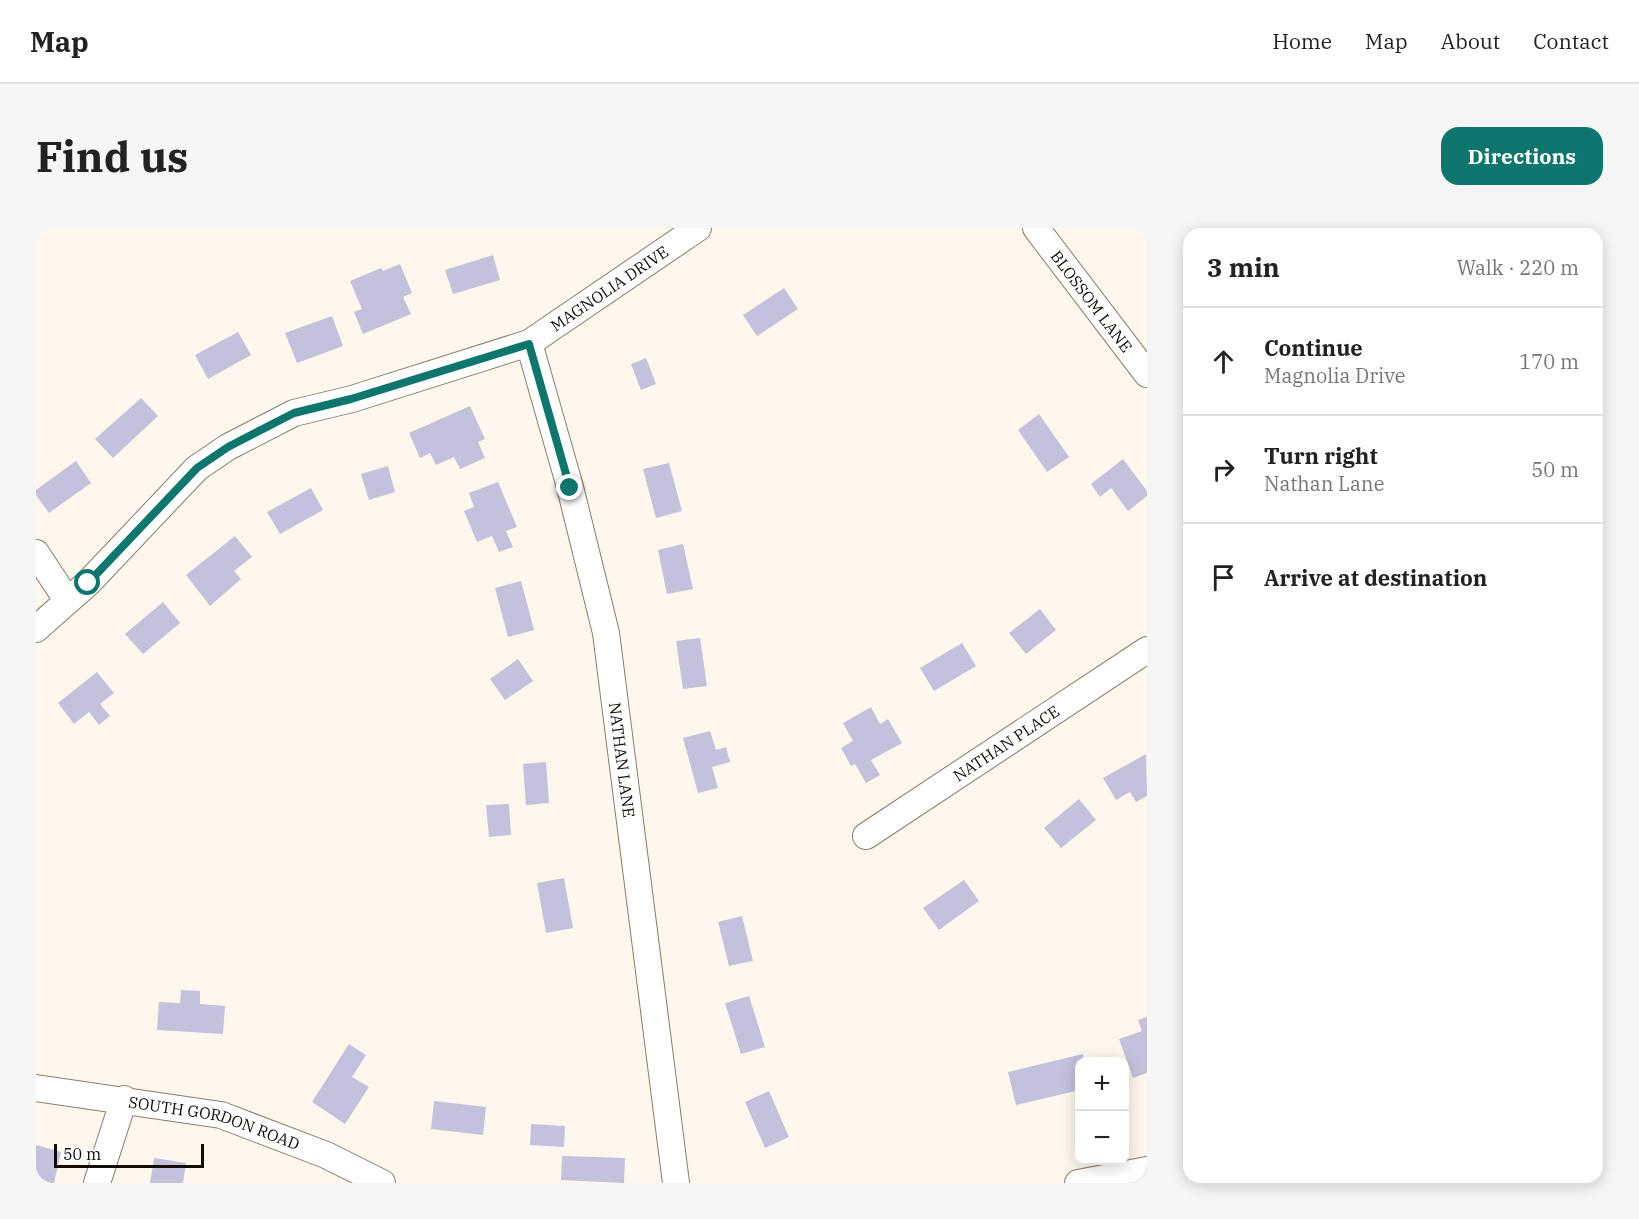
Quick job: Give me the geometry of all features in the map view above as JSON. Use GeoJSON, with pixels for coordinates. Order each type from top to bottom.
{"type":"FeatureCollection","features":[{"type":"Feature","properties":{"kind":"street","name":"MAGNOLIA DRIVE"},"geometry":{"type":"LineString","coordinates":[[36,629],[88,583],[197,468],[228,447],[294,413],[351,399],[529,344],[698,228]]}},
{"type":"Feature","properties":{"kind":"street","name":"BLOSSOM LANE"},"geometry":{"type":"LineString","coordinates":[[1036,228],[1147,374]]}},
{"type":"Feature","properties":{"kind":"street","name":"NATHAN LANE"},"geometry":{"type":"LineString","coordinates":[[529,344],[570,488],[606,633],[676,1183]]}},
{"type":"Feature","properties":{"kind":"street"},"geometry":{"type":"LineString","coordinates":[[36,553],[67,600]]}},
{"type":"Feature","properties":{"kind":"street","name":"NATHAN PLACE"},"geometry":{"type":"LineString","coordinates":[[866,836],[1147,650]]}},
{"type":"Feature","properties":{"kind":"street","name":"SOUTH GORDON ROAD"},"geometry":{"type":"LineString","coordinates":[[36,1088],[124,1099],[221,1115],[326,1155],[382,1183]]}},
{"type":"Feature","properties":{"kind":"street"},"geometry":{"type":"LineString","coordinates":[[97,1183],[124,1099]]}},
{"type":"Feature","properties":{"kind":"street"},"geometry":{"type":"LineString","coordinates":[[1078,1183],[1147,1170]]}},
{"type":"Feature","properties":{"kind":"building"},"geometry":{"type":"Polygon","coordinates":[[[493,255],[500,280],[453,294],[445,270],[493,255]]]}},
{"type":"Feature","properties":{"kind":"building"},"geometry":{"type":"Polygon","coordinates":[[[400,264],[412,293],[403,297],[411,314],[363,334],[354,312],[362,309],[350,281],[381,268],[383,271],[400,264]]]}},
{"type":"Feature","properties":{"kind":"building"},"geometry":{"type":"Polygon","coordinates":[[[784,288],[798,309],[757,336],[743,315],[784,288]]]}},
{"type":"Feature","properties":{"kind":"building"},"geometry":{"type":"Polygon","coordinates":[[[332,316],[343,346],[297,363],[285,333],[332,316]]]}},
{"type":"Feature","properties":{"kind":"building"},"geometry":{"type":"Polygon","coordinates":[[[238,332],[251,355],[208,379],[195,355],[238,332]]]}},
{"type":"Feature","properties":{"kind":"building"},"geometry":{"type":"Polygon","coordinates":[[[646,358],[656,384],[641,390],[631,364],[646,358]]]}},
{"type":"Feature","properties":{"kind":"building"},"geometry":{"type":"Polygon","coordinates":[[[141,398],[158,416],[113,458],[95,439],[141,398]]]}},
{"type":"Feature","properties":{"kind":"building"},"geometry":{"type":"Polygon","coordinates":[[[470,406],[485,439],[478,442],[485,458],[460,469],[454,457],[436,465],[430,453],[420,458],[409,433],[470,406]]]}},
{"type":"Feature","properties":{"kind":"building"},"geometry":{"type":"Polygon","coordinates":[[[1039,414],[1069,457],[1047,472],[1018,430],[1039,414]]]}},
{"type":"Feature","properties":{"kind":"building"},"geometry":{"type":"Polygon","coordinates":[[[1123,459],[1147,491],[1147,496],[1128,511],[1111,488],[1100,497],[1091,484],[1123,459]]]}},
{"type":"Feature","properties":{"kind":"building"},"geometry":{"type":"Polygon","coordinates":[[[76,461],[91,483],[49,513],[36,495],[36,490],[76,461]]]}},
{"type":"Feature","properties":{"kind":"building"},"geometry":{"type":"Polygon","coordinates":[[[669,463],[682,511],[656,518],[643,469],[669,463]]]}},
{"type":"Feature","properties":{"kind":"building"},"geometry":{"type":"Polygon","coordinates":[[[388,466],[395,492],[369,500],[361,474],[388,466]]]}},
{"type":"Feature","properties":{"kind":"building"},"geometry":{"type":"Polygon","coordinates":[[[498,482],[517,527],[506,531],[513,547],[499,552],[492,536],[477,542],[464,511],[474,507],[469,493],[498,482]]]}},
{"type":"Feature","properties":{"kind":"building"},"geometry":{"type":"Polygon","coordinates":[[[311,488],[323,510],[280,534],[267,512],[311,488]]]}},
{"type":"Feature","properties":{"kind":"building"},"geometry":{"type":"Polygon","coordinates":[[[235,536],[252,557],[234,571],[241,579],[210,606],[186,575],[235,536]]]}},
{"type":"Feature","properties":{"kind":"building"},"geometry":{"type":"Polygon","coordinates":[[[683,544],[693,589],[667,594],[658,550],[683,544]]]}},
{"type":"Feature","properties":{"kind":"building"},"geometry":{"type":"Polygon","coordinates":[[[521,581],[534,630],[508,637],[495,588],[521,581]]]}},
{"type":"Feature","properties":{"kind":"building"},"geometry":{"type":"Polygon","coordinates":[[[163,602],[180,623],[143,654],[125,634],[163,602]]]}},
{"type":"Feature","properties":{"kind":"building"},"geometry":{"type":"Polygon","coordinates":[[[1040,609],[1056,630],[1026,654],[1009,633],[1040,609]]]}},
{"type":"Feature","properties":{"kind":"building"},"geometry":{"type":"Polygon","coordinates":[[[700,638],[707,686],[683,689],[676,641],[700,638]]]}},
{"type":"Feature","properties":{"kind":"building"},"geometry":{"type":"Polygon","coordinates":[[[962,643],[976,666],[934,691],[920,668],[962,643]]]}},
{"type":"Feature","properties":{"kind":"building"},"geometry":{"type":"Polygon","coordinates":[[[518,659],[533,681],[505,700],[490,679],[518,659]]]}},
{"type":"Feature","properties":{"kind":"building"},"geometry":{"type":"Polygon","coordinates":[[[97,672],[114,693],[100,704],[110,716],[99,725],[89,712],[74,724],[58,703],[97,672]]]}},
{"type":"Feature","properties":{"kind":"building"},"geometry":{"type":"Polygon","coordinates":[[[871,707],[880,724],[888,719],[902,743],[871,760],[880,775],[866,783],[855,764],[851,766],[841,748],[853,741],[843,723],[871,707]]]}},
{"type":"Feature","properties":{"kind":"building"},"geometry":{"type":"Polygon","coordinates":[[[710,731],[716,750],[726,747],[730,762],[712,767],[718,788],[698,793],[683,738],[710,731]]]}},
{"type":"Feature","properties":{"kind":"building"},"geometry":{"type":"Polygon","coordinates":[[[1146,754],[1147,796],[1136,802],[1130,792],[1116,800],[1103,778],[1146,754]]]}},
{"type":"Feature","properties":{"kind":"building"},"geometry":{"type":"Polygon","coordinates":[[[546,762],[549,803],[526,805],[523,764],[546,762]]]}},
{"type":"Feature","properties":{"kind":"building"},"geometry":{"type":"Polygon","coordinates":[[[1079,799],[1096,820],[1061,848],[1044,828],[1079,799]]]}},
{"type":"Feature","properties":{"kind":"building"},"geometry":{"type":"Polygon","coordinates":[[[509,804],[511,835],[489,837],[486,805],[509,804]]]}},
{"type":"Feature","properties":{"kind":"building"},"geometry":{"type":"Polygon","coordinates":[[[564,878],[573,928],[546,933],[537,883],[564,878]]]}},
{"type":"Feature","properties":{"kind":"building"},"geometry":{"type":"Polygon","coordinates":[[[964,880],[979,901],[939,930],[923,908],[964,880]]]}},
{"type":"Feature","properties":{"kind":"building"},"geometry":{"type":"Polygon","coordinates":[[[742,916],[753,961],[729,966],[718,922],[742,916]]]}},
{"type":"Feature","properties":{"kind":"building"},"geometry":{"type":"Polygon","coordinates":[[[181,990],[200,991],[200,1004],[225,1006],[223,1034],[157,1030],[159,1002],[180,1003],[181,990]]]}},
{"type":"Feature","properties":{"kind":"building"},"geometry":{"type":"Polygon","coordinates":[[[749,996],[765,1047],[741,1054],[725,1003],[749,996]]]}},
{"type":"Feature","properties":{"kind":"building"},"geometry":{"type":"Polygon","coordinates":[[[1147,1017],[1147,1073],[1133,1078],[1129,1067],[1129,1057],[1125,1057],[1119,1039],[1142,1031],[1138,1020],[1147,1017]]]}},
{"type":"Feature","properties":{"kind":"building"},"geometry":{"type":"Polygon","coordinates":[[[349,1044],[366,1055],[352,1077],[369,1087],[345,1124],[312,1102],[349,1044]]]}},
{"type":"Feature","properties":{"kind":"building"},"geometry":{"type":"Polygon","coordinates":[[[1083,1054],[1083,1057],[1075,1057],[1075,1091],[1016,1105],[1008,1072],[1083,1054]]]}},
{"type":"Feature","properties":{"kind":"building"},"geometry":{"type":"Polygon","coordinates":[[[769,1091],[789,1137],[765,1148],[745,1102],[769,1091]]]}},
{"type":"Feature","properties":{"kind":"building"},"geometry":{"type":"Polygon","coordinates":[[[434,1101],[486,1107],[483,1135],[431,1129],[434,1101]]]}},
{"type":"Feature","properties":{"kind":"building"},"geometry":{"type":"Polygon","coordinates":[[[531,1124],[565,1126],[564,1147],[530,1145],[531,1124]]]}},
{"type":"Feature","properties":{"kind":"building"},"geometry":{"type":"Polygon","coordinates":[[[36,1145],[61,1152],[54,1183],[36,1183],[36,1145]]]}},
{"type":"Feature","properties":{"kind":"building"},"geometry":{"type":"Polygon","coordinates":[[[562,1156],[625,1158],[624,1183],[561,1180],[562,1156]]]}},
{"type":"Feature","properties":{"kind":"building"},"geometry":{"type":"Polygon","coordinates":[[[154,1158],[186,1163],[183,1183],[150,1183],[154,1158]]]}},
{"type":"Feature","properties":{"kind":"route"},"geometry":{"type":"LineString","coordinates":[[88,583],[197,468],[228,447],[294,413],[351,399],[529,344],[570,488]]}}]}
